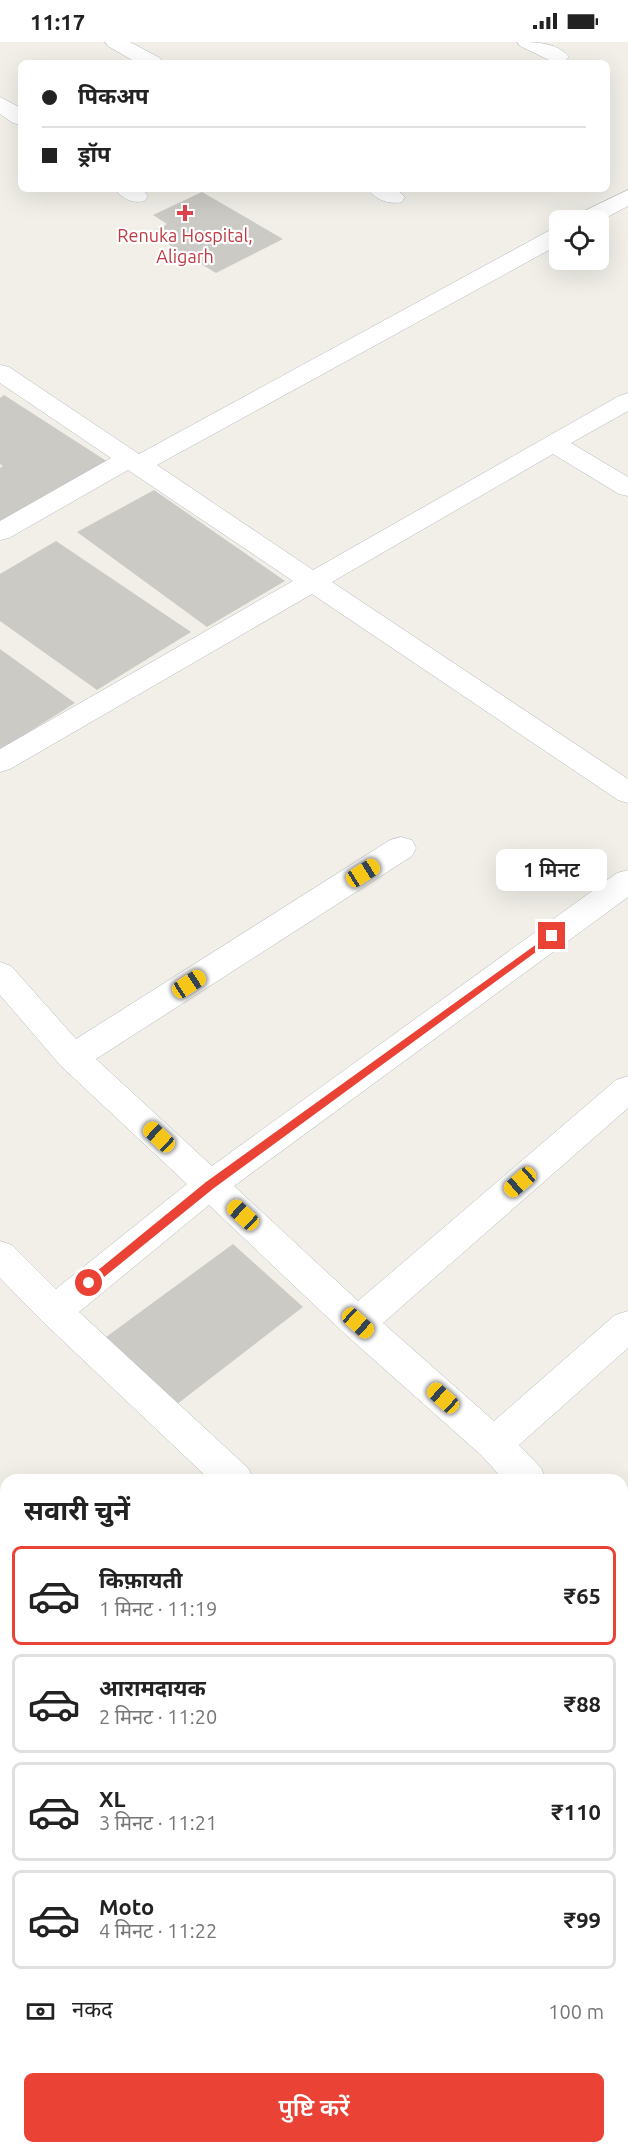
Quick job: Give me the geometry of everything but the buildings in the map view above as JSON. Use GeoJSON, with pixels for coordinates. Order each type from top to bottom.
{"type":"FeatureCollection","features":[{"type":"Feature","properties":{"kind":"street"},"geometry":{"type":"LineString","coordinates":[[116,42],[147,60]]}},
{"type":"Feature","properties":{"kind":"street"},"geometry":{"type":"LineString","coordinates":[[526,42],[558,57]]}},
{"type":"Feature","properties":{"kind":"street"},"geometry":{"type":"LineString","coordinates":[[0,104],[18,116]]}},
{"type":"Feature","properties":{"kind":"street"},"geometry":{"type":"LineString","coordinates":[[603,210],[628,197]]}},
{"type":"Feature","properties":{"kind":"street"},"geometry":{"type":"LineString","coordinates":[[0,532],[549,240]]}},
{"type":"Feature","properties":{"kind":"street"},"geometry":{"type":"LineString","coordinates":[[3,377],[313,581],[628,793]]}},
{"type":"Feature","properties":{"kind":"street"},"geometry":{"type":"LineString","coordinates":[[0,762],[628,401]]}},
{"type":"Feature","properties":{"kind":"street"},"geometry":{"type":"LineString","coordinates":[[553,443],[628,488]]}},
{"type":"Feature","properties":{"kind":"street"},"geometry":{"type":"LineString","coordinates":[[73,1058],[401,848]]}},
{"type":"Feature","properties":{"kind":"street"},"geometry":{"type":"LineString","coordinates":[[55,1311],[210,1185],[628,881]]}},
{"type":"Feature","properties":{"kind":"street"},"geometry":{"type":"LineString","coordinates":[[0,974],[73,1058],[358,1323],[494,1444],[522,1474]]}},
{"type":"Feature","properties":{"kind":"street"},"geometry":{"type":"LineString","coordinates":[[358,1323],[628,1089]]}},
{"type":"Feature","properties":{"kind":"street"},"geometry":{"type":"LineString","coordinates":[[0,1256],[55,1311],[229,1474]]}},
{"type":"Feature","properties":{"kind":"street"},"geometry":{"type":"LineString","coordinates":[[494,1444],[628,1326]]}},
{"type":"Feature","properties":{"kind":"place","name":"Renuka Hospital, Aligarh"},"geometry":{"type":"Point","coordinates":[185,213]}},
{"type":"Feature","properties":{"kind":"route"},"geometry":{"type":"LineString","coordinates":[[89,1283],[210,1185],[552,936]]}}]}
